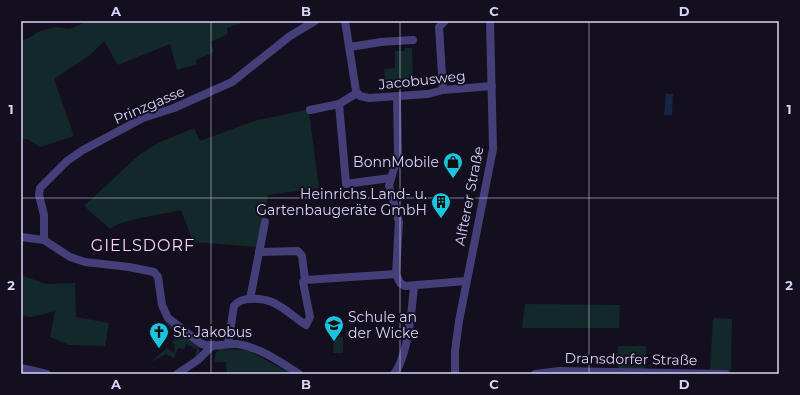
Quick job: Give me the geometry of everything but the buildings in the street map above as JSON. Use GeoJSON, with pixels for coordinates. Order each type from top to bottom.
{"type":"FeatureCollection","features":[{"type":"Feature","properties":{"kind":"street","name":"Prinzgasse"},"geometry":{"type":"LineString","coordinates":[[44,240],[44,220],[39,195],[40,188],[67,161],[83,150],[143,118],[174,108],[232,82],[290,36],[315,21]]}},
{"type":"Feature","properties":{"kind":"street"},"geometry":{"type":"LineString","coordinates":[[310,110],[339,104],[357,93],[345,21]]}},
{"type":"Feature","properties":{"kind":"street","name":"Alfterer Straße"},"geometry":{"type":"LineString","coordinates":[[455,374],[454,351],[466,281],[493,149],[490,21]]}},
{"type":"Feature","properties":{"kind":"street"},"geometry":{"type":"LineString","coordinates":[[443,90],[439,27],[444,22]]}},
{"type":"Feature","properties":{"kind":"street"},"geometry":{"type":"LineString","coordinates":[[350,47],[381,42],[413,40]]}},
{"type":"Feature","properties":{"kind":"street","name":"Jacobusweg"},"geometry":{"type":"LineString","coordinates":[[357,93],[367,98],[397,97],[428,94],[443,90],[492,86]]}},
{"type":"Feature","properties":{"kind":"street"},"geometry":{"type":"LineString","coordinates":[[397,97],[398,154],[390,178],[390,193],[399,222],[396,274],[400,283],[405,286],[466,281]]}},
{"type":"Feature","properties":{"kind":"street"},"geometry":{"type":"LineString","coordinates":[[339,104],[346,184],[390,178]]}},
{"type":"Feature","properties":{"kind":"street"},"geometry":{"type":"LineString","coordinates":[[250,299],[265,222]]}},
{"type":"Feature","properties":{"kind":"street"},"geometry":{"type":"LineString","coordinates":[[21,238],[44,240],[70,257],[81,261],[140,268],[154,272],[158,277],[162,305],[168,318],[200,343],[245,346],[262,352],[299,374]]}},
{"type":"Feature","properties":{"kind":"street"},"geometry":{"type":"LineString","coordinates":[[228,344],[234,306],[240,301],[250,299],[273,302],[306,326],[310,317],[303,282],[305,280],[302,256],[298,251],[259,252]]}},
{"type":"Feature","properties":{"kind":"street"},"geometry":{"type":"LineString","coordinates":[[305,280],[396,274]]}},
{"type":"Feature","properties":{"kind":"street"},"geometry":{"type":"LineString","coordinates":[[394,374],[399,367],[403,355],[414,286]]}},
{"type":"Feature","properties":{"kind":"street"},"geometry":{"type":"LineString","coordinates":[[177,374],[198,360],[213,345]]}},
{"type":"Feature","properties":{"kind":"street"},"geometry":{"type":"LineString","coordinates":[[21,368],[47,374]]}},
{"type":"Feature","properties":{"kind":"street","name":"Dransdorfer Straße"},"geometry":{"type":"LineString","coordinates":[[535,374],[559,371],[726,374]]}},
{"type":"Feature","properties":{"kind":"green space"},"geometry":{"type":"Polygon","coordinates":[[[87,21],[244,22],[227,28],[228,34],[210,42],[214,52],[196,60],[197,64],[177,70],[170,44],[118,65],[104,41],[90,55],[54,79],[74,136],[40,147],[27,139],[21,139],[21,41],[38,32],[55,27],[70,29],[87,21]]]}},
{"type":"Feature","properties":{"kind":"green space"},"geometry":{"type":"Polygon","coordinates":[[[405,48],[412,48],[413,87],[386,89],[384,69],[395,68],[395,51],[405,51],[405,48]]]}},
{"type":"Feature","properties":{"kind":"green space"},"geometry":{"type":"Polygon","coordinates":[[[305,110],[309,112],[319,188],[268,195],[265,219],[257,247],[193,242],[181,210],[123,222],[110,229],[84,206],[139,155],[158,143],[194,128],[200,141],[254,121],[305,110]]]}},
{"type":"Feature","properties":{"kind":"green space"},"geometry":{"type":"Polygon","coordinates":[[[21,275],[46,284],[75,283],[76,317],[109,323],[105,346],[69,345],[50,337],[55,311],[31,317],[21,315],[21,275]]]}},
{"type":"Feature","properties":{"kind":"green space"},"geometry":{"type":"Polygon","coordinates":[[[525,304],[620,305],[619,328],[522,328],[525,304]]]}},
{"type":"Feature","properties":{"kind":"green space"},"geometry":{"type":"Polygon","coordinates":[[[163,318],[199,348],[200,353],[194,358],[197,349],[186,344],[184,349],[178,348],[174,358],[166,354],[150,363],[167,348],[172,352],[175,351],[175,344],[172,343],[176,336],[163,318]]]}},
{"type":"Feature","properties":{"kind":"green space"},"geometry":{"type":"Polygon","coordinates":[[[713,318],[732,319],[731,371],[710,370],[713,318]]]}},
{"type":"Feature","properties":{"kind":"green space"},"geometry":{"type":"Polygon","coordinates":[[[334,337],[343,337],[343,353],[333,353],[334,337]]]}},
{"type":"Feature","properties":{"kind":"green space"},"geometry":{"type":"Polygon","coordinates":[[[618,346],[646,346],[646,370],[618,369],[618,346]]]}},
{"type":"Feature","properties":{"kind":"green space"},"geometry":{"type":"Polygon","coordinates":[[[220,349],[247,350],[292,374],[227,374],[226,362],[214,362],[216,353],[220,349]]]}},
{"type":"Feature","properties":{"kind":"water"},"geometry":{"type":"Polygon","coordinates":[[[666,94],[673,94],[672,115],[664,115],[666,94]]]}},
{"type":"Feature","properties":{"kind":"waterway"},"geometry":{"type":"LineString","coordinates":[[21,47],[55,35],[65,41],[93,28],[95,22]]}},
{"type":"Feature","properties":{"kind":"place","name":"BonnMobile"},"geometry":{"type":"Point","coordinates":[453,179]}},
{"type":"Feature","properties":{"kind":"place","name":"Heinrichs Land- u. Gartenbaugeräte GmbH"},"geometry":{"type":"Point","coordinates":[441,219]}},
{"type":"Feature","properties":{"kind":"place","name":"Schule an der Wicke"},"geometry":{"type":"Point","coordinates":[334,342]}},
{"type":"Feature","properties":{"kind":"place","name":"St. Jakobus"},"geometry":{"type":"Point","coordinates":[159,349]}},
{"type":"Feature","properties":{"kind":"district","name":"GIELSDORF"},"geometry":{"type":"Point","coordinates":[143,245]}}]}
